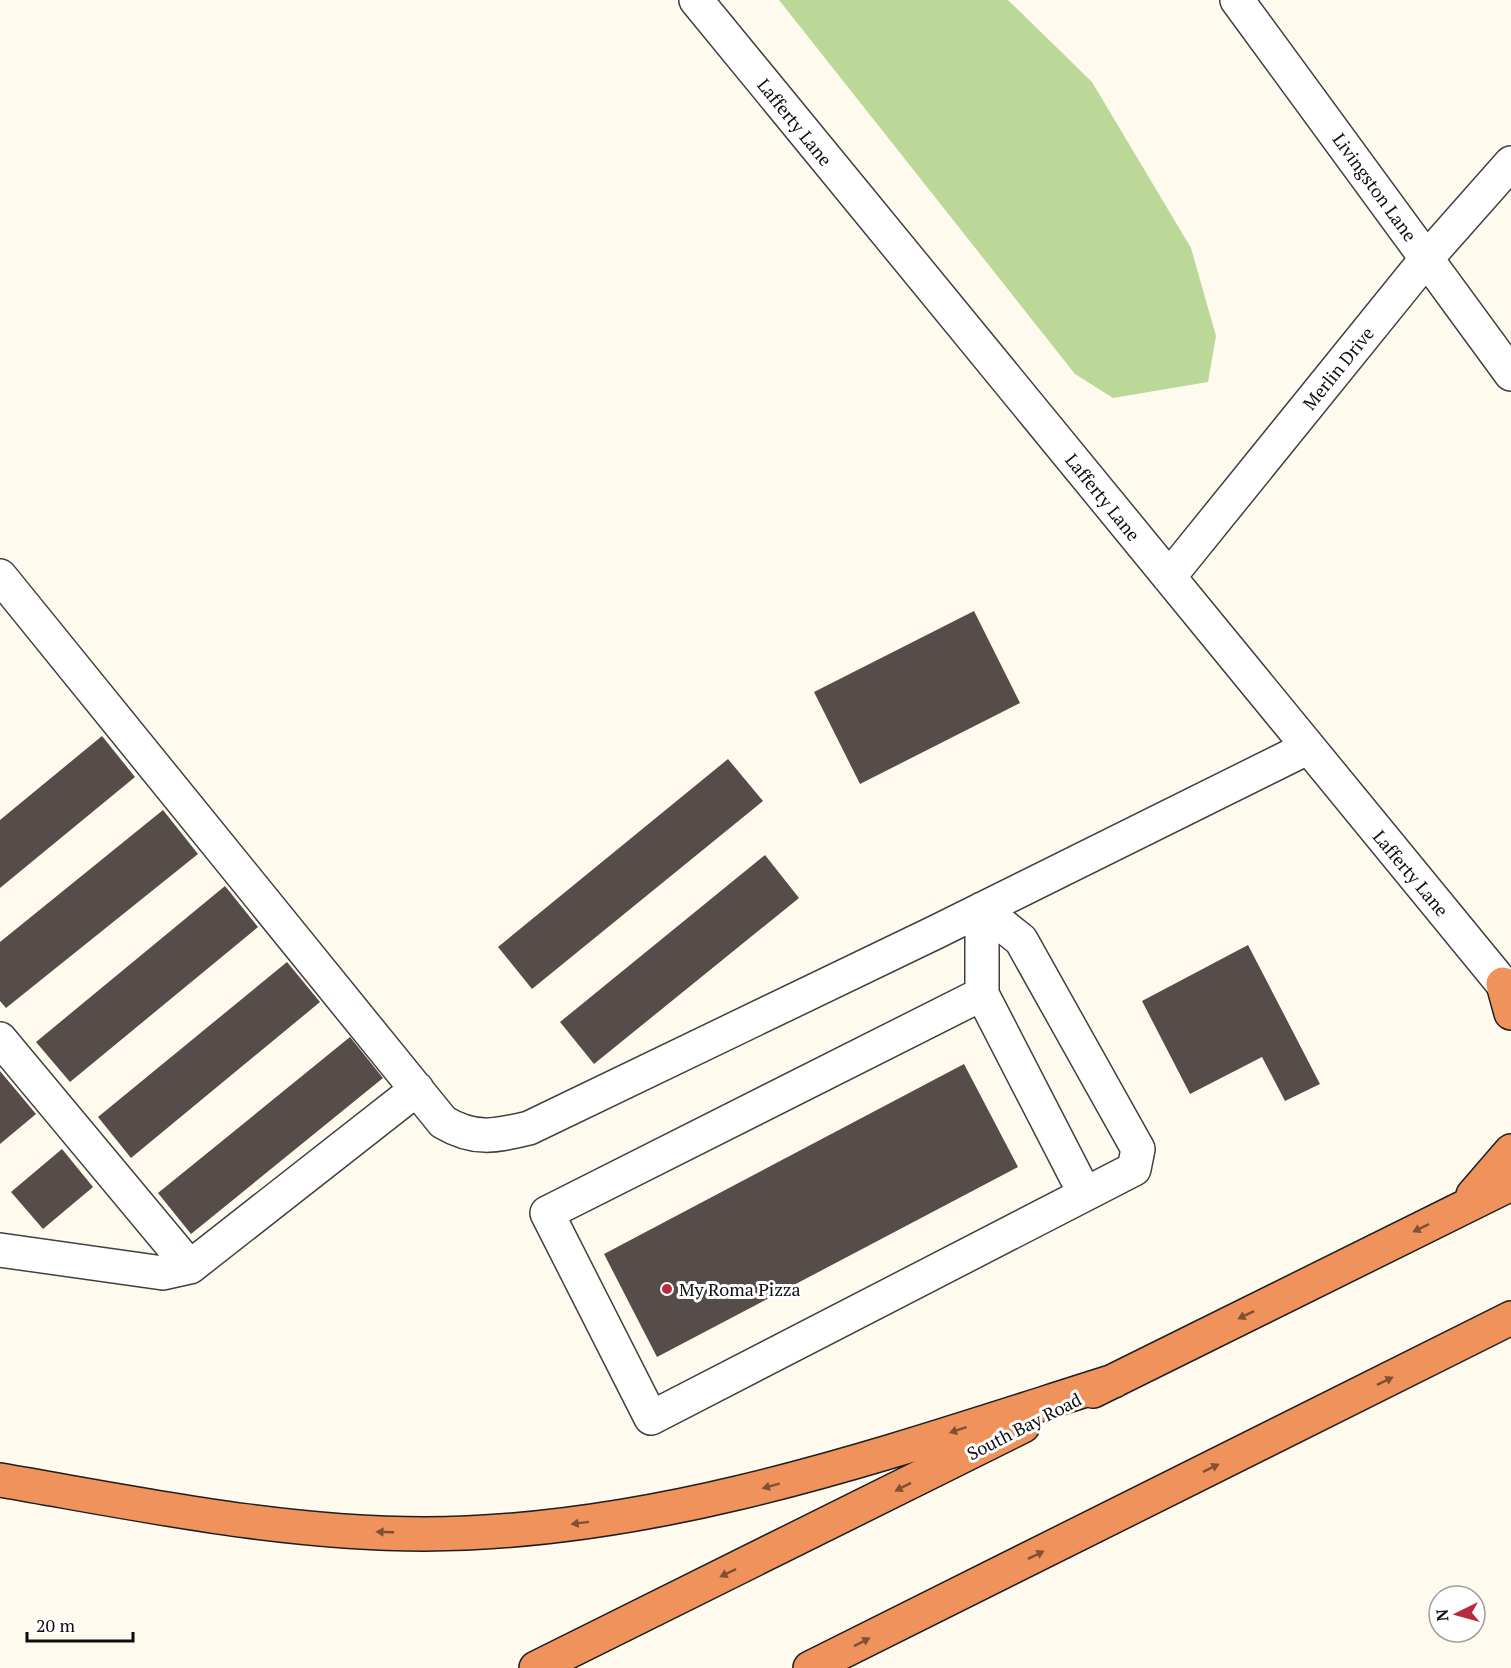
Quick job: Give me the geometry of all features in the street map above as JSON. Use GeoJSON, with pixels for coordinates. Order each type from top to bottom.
{"type":"FeatureCollection","features":[{"type":"Feature","properties":{"kind":"highway"},"geometry":{"type":"LineString","coordinates":[[1460,1209],[1504,1162],[1511,1151]]}},
{"type":"Feature","properties":{"kind":"highway","name":"South Bay Road"},"geometry":{"type":"LineString","coordinates":[[536,1668],[1511,1184]]}},
{"type":"Feature","properties":{"kind":"highway"},"geometry":{"type":"LineString","coordinates":[[810,1668],[1511,1318]]}},
{"type":"Feature","properties":{"kind":"highway"},"geometry":{"type":"LineString","coordinates":[[0,1480],[248,1521],[344,1531],[426,1534],[530,1529],[611,1519],[734,1496],[835,1469],[1114,1381]]}},
{"type":"Feature","properties":{"kind":"street","name":"Lafferty Lane"},"geometry":{"type":"LineString","coordinates":[[696,0],[1509,995]]}},
{"type":"Feature","properties":{"kind":"street","name":"Livingston Lane"},"geometry":{"type":"LineString","coordinates":[[1237,0],[1511,374]]}},
{"type":"Feature","properties":{"kind":"street","name":"Merlin Drive"},"geometry":{"type":"LineString","coordinates":[[1168,577],[1427,258],[1511,163]]}},
{"type":"Feature","properties":{"kind":"street"},"geometry":{"type":"LineString","coordinates":[[0,576],[443,1122],[459,1131],[491,1137],[529,1128],[936,932],[1308,748]]}},
{"type":"Feature","properties":{"kind":"street"},"geometry":{"type":"LineString","coordinates":[[982,909],[982,994],[1085,1194]]}},
{"type":"Feature","properties":{"kind":"street"},"geometry":{"type":"LineString","coordinates":[[982,909],[1021,940],[1138,1149],[1134,1169],[651,1418],[547,1213],[982,994]]}},
{"type":"Feature","properties":{"kind":"street"},"geometry":{"type":"LineString","coordinates":[[0,1039],[190,1267]]}},
{"type":"Feature","properties":{"kind":"street"},"geometry":{"type":"LineString","coordinates":[[0,1250],[163,1274],[190,1267],[417,1089]]}},
{"type":"Feature","properties":{"kind":"green space"},"geometry":{"type":"Polygon","coordinates":[[[779,0],[1008,0],[1092,82],[1191,248],[1216,336],[1208,382],[1113,398],[1075,374],[779,0]]]}},
{"type":"Feature","properties":{"kind":"building"},"geometry":{"type":"Polygon","coordinates":[[[974,611],[1020,703],[860,784],[814,692],[974,611]]]}},
{"type":"Feature","properties":{"kind":"building"},"geometry":{"type":"Polygon","coordinates":[[[102,736],[135,777],[0,888],[0,820],[102,736]]]}},
{"type":"Feature","properties":{"kind":"building"},"geometry":{"type":"Polygon","coordinates":[[[728,759],[763,801],[532,989],[498,947],[728,759]]]}},
{"type":"Feature","properties":{"kind":"building"},"geometry":{"type":"Polygon","coordinates":[[[163,810],[198,854],[6,1008],[0,1001],[0,942],[163,810]]]}},
{"type":"Feature","properties":{"kind":"building"},"geometry":{"type":"Polygon","coordinates":[[[765,855],[799,898],[594,1064],[560,1022],[765,855]]]}},
{"type":"Feature","properties":{"kind":"building"},"geometry":{"type":"Polygon","coordinates":[[[225,886],[258,927],[70,1082],[36,1042],[225,886]]]}},
{"type":"Feature","properties":{"kind":"building"},"geometry":{"type":"Polygon","coordinates":[[[1248,945],[1320,1084],[1285,1101],[1262,1057],[1190,1094],[1142,1001],[1248,945]]]}},
{"type":"Feature","properties":{"kind":"building"},"geometry":{"type":"Polygon","coordinates":[[[287,962],[320,1002],[131,1158],[98,1117],[287,962]]]}},
{"type":"Feature","properties":{"kind":"building"},"geometry":{"type":"Polygon","coordinates":[[[350,1037],[383,1078],[191,1234],[158,1193],[350,1037]]]}},
{"type":"Feature","properties":{"kind":"building"},"geometry":{"type":"Polygon","coordinates":[[[964,1064],[1018,1167],[657,1357],[604,1254],[964,1064]]]}},
{"type":"Feature","properties":{"kind":"building"},"geometry":{"type":"Polygon","coordinates":[[[0,1071],[36,1114],[0,1144],[0,1071]]]}},
{"type":"Feature","properties":{"kind":"building"},"geometry":{"type":"Polygon","coordinates":[[[62,1149],[93,1187],[43,1229],[11,1192],[62,1149]]]}},
{"type":"Feature","properties":{"kind":"place","name":"My Roma Pizza"},"geometry":{"type":"Point","coordinates":[667,1289]}}]}
